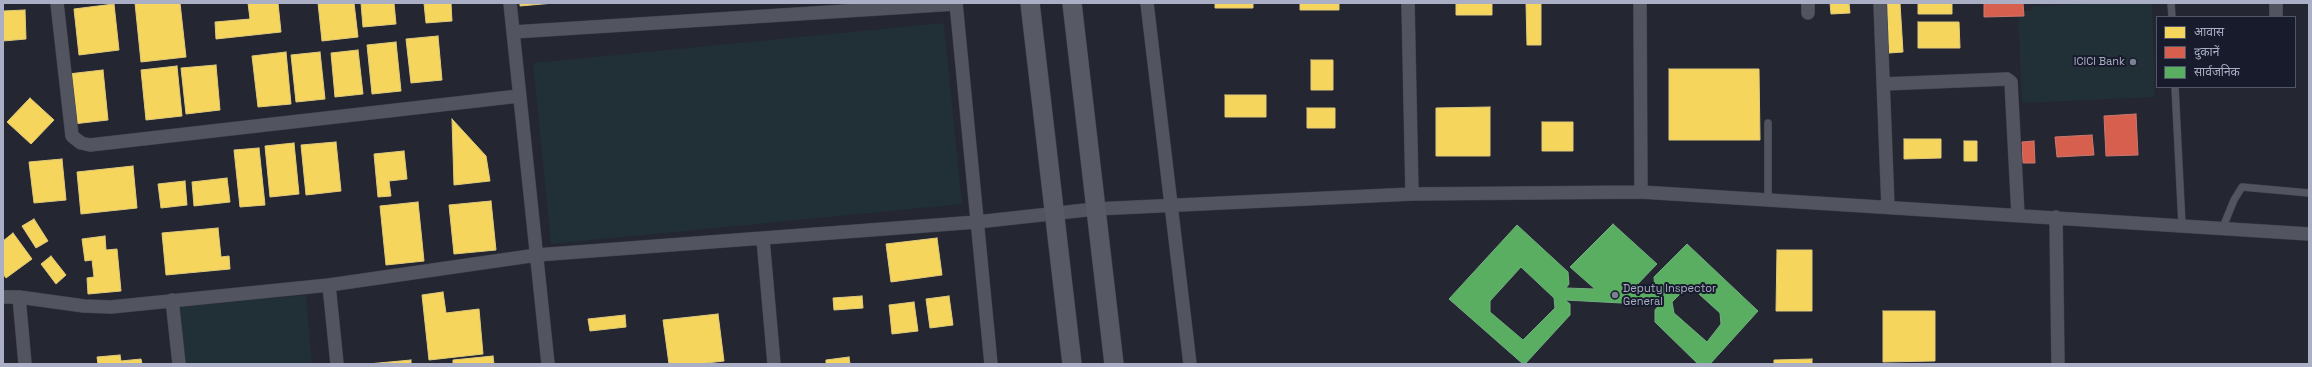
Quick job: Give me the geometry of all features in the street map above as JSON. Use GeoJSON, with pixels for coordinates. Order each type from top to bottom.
{"type":"FeatureCollection","features":[{"type":"Feature","properties":{"kind":"main road"},"geometry":{"type":"LineString","coordinates":[[1030,3],[1072,364]]}},
{"type":"Feature","properties":{"kind":"main road"},"geometry":{"type":"LineString","coordinates":[[1072,3],[1114,364]]}},
{"type":"Feature","properties":{"kind":"street"},"geometry":{"type":"LineString","coordinates":[[56,3],[72,136],[81,143],[90,145],[519,96]]}},
{"type":"Feature","properties":{"kind":"street"},"geometry":{"type":"LineString","coordinates":[[510,3],[548,364]]}},
{"type":"Feature","properties":{"kind":"street"},"geometry":{"type":"LineString","coordinates":[[1147,3],[1190,364]]}},
{"type":"Feature","properties":{"kind":"street"},"geometry":{"type":"LineString","coordinates":[[1408,3],[1412,194]]}},
{"type":"Feature","properties":{"kind":"street"},"geometry":{"type":"LineString","coordinates":[[1640,3],[1641,192]]}},
{"type":"Feature","properties":{"kind":"street"},"geometry":{"type":"LineString","coordinates":[[1880,3],[1888,207]]}},
{"type":"Feature","properties":{"kind":"street"},"geometry":{"type":"LineString","coordinates":[[2276,3],[2276,16]]}},
{"type":"Feature","properties":{"kind":"street"},"geometry":{"type":"LineString","coordinates":[[513,32],[956,4],[991,364]]}},
{"type":"Feature","properties":{"kind":"street"},"geometry":{"type":"LineString","coordinates":[[1883,84],[2007,79],[2011,82],[2018,215]]}},
{"type":"Feature","properties":{"kind":"street"},"geometry":{"type":"LineString","coordinates":[[3,297],[19,297],[84,306],[111,307],[329,285],[537,255],[977,222],[1054,215],[1095,209],[1412,194],[1641,192],[2223,227],[2309,234]]}},
{"type":"Feature","properties":{"kind":"street"},"geometry":{"type":"LineString","coordinates":[[2056,217],[2058,364]]}},
{"type":"Feature","properties":{"kind":"street"},"geometry":{"type":"LineString","coordinates":[[762,239],[774,364]]}},
{"type":"Feature","properties":{"kind":"street"},"geometry":{"type":"LineString","coordinates":[[329,285],[337,364]]}},
{"type":"Feature","properties":{"kind":"street"},"geometry":{"type":"LineString","coordinates":[[19,297],[25,364]]}},
{"type":"Feature","properties":{"kind":"street"},"geometry":{"type":"LineString","coordinates":[[172,300],[179,364]]}},
{"type":"Feature","properties":{"kind":"lane"},"geometry":{"type":"LineString","coordinates":[[2171,3],[2172,16]]}},
{"type":"Feature","properties":{"kind":"lane"},"geometry":{"type":"LineString","coordinates":[[2175,88],[2182,225]]}},
{"type":"Feature","properties":{"kind":"lane"},"geometry":{"type":"LineString","coordinates":[[1768,124],[1768,200]]}},
{"type":"Feature","properties":{"kind":"lane"},"geometry":{"type":"LineString","coordinates":[[2223,227],[2234,200],[2242,187],[2309,193]]}},
{"type":"Feature","properties":{"kind":"shaded area"},"geometry":{"type":"Polygon","coordinates":[[[2152,3],[2155,97],[2022,103],[2018,11],[2032,11],[2032,6],[2152,3]]]}},
{"type":"Feature","properties":{"kind":"shaded area"},"geometry":{"type":"Polygon","coordinates":[[[944,23],[962,204],[551,244],[533,63],[944,23]]]}},
{"type":"Feature","properties":{"kind":"shaded area"},"geometry":{"type":"Polygon","coordinates":[[[306,295],[312,364],[184,364],[179,307],[306,295]]]}},
{"type":"Feature","properties":{"kind":"building: आवास"},"geometry":{"type":"Polygon","coordinates":[[[135,3],[180,3],[186,57],[141,62],[135,3]]]}},
{"type":"Feature","properties":{"kind":"building: आवास"},"geometry":{"type":"Polygon","coordinates":[[[248,3],[278,3],[281,32],[216,39],[215,22],[250,19],[248,3]]]}},
{"type":"Feature","properties":{"kind":"building: आवास"},"geometry":{"type":"Polygon","coordinates":[[[318,3],[354,3],[358,37],[322,41],[318,3]]]}},
{"type":"Feature","properties":{"kind":"building: आवास"},"geometry":{"type":"Polygon","coordinates":[[[361,3],[394,3],[396,24],[363,27],[361,3]]]}},
{"type":"Feature","properties":{"kind":"building: आवास"},"geometry":{"type":"Polygon","coordinates":[[[424,3],[451,3],[452,21],[426,23],[424,3]]]}},
{"type":"Feature","properties":{"kind":"building: आवास"},"geometry":{"type":"Polygon","coordinates":[[[520,3],[554,3],[520,6],[520,3]]]}},
{"type":"Feature","properties":{"kind":"building: आवास"},"geometry":{"type":"Polygon","coordinates":[[[1215,3],[1253,3],[1253,8],[1215,8],[1215,3]]]}},
{"type":"Feature","properties":{"kind":"building: आवास"},"geometry":{"type":"Polygon","coordinates":[[[1300,3],[1339,3],[1339,10],[1300,10],[1300,3]]]}},
{"type":"Feature","properties":{"kind":"building: आवास"},"geometry":{"type":"Polygon","coordinates":[[[1456,3],[1492,3],[1492,15],[1456,15],[1456,3]]]}},
{"type":"Feature","properties":{"kind":"building: आवास"},"geometry":{"type":"Polygon","coordinates":[[[1526,3],[1541,3],[1541,45],[1527,45],[1526,3]]]}},
{"type":"Feature","properties":{"kind":"building: आवास"},"geometry":{"type":"Polygon","coordinates":[[[1830,3],[1849,3],[1850,13],[1831,14],[1830,3]]]}},
{"type":"Feature","properties":{"kind":"building: आवास"},"geometry":{"type":"Polygon","coordinates":[[[1887,3],[1900,3],[1903,52],[1889,53],[1887,3]]]}},
{"type":"Feature","properties":{"kind":"building: आवास"},"geometry":{"type":"Polygon","coordinates":[[[1918,3],[1952,3],[1952,14],[1918,14],[1918,3]]]}},
{"type":"Feature","properties":{"kind":"building: आवास"},"geometry":{"type":"Polygon","coordinates":[[[114,4],[119,50],[79,55],[74,9],[114,4]]]}},
{"type":"Feature","properties":{"kind":"building: आवास"},"geometry":{"type":"Polygon","coordinates":[[[25,10],[26,39],[3,41],[3,11],[25,10]]]}},
{"type":"Feature","properties":{"kind":"building: आवास"},"geometry":{"type":"Polygon","coordinates":[[[1918,22],[1959,22],[1960,48],[1918,48],[1918,22]]]}},
{"type":"Feature","properties":{"kind":"building: आवास"},"geometry":{"type":"Polygon","coordinates":[[[438,36],[442,80],[411,83],[406,39],[438,36]]]}},
{"type":"Feature","properties":{"kind":"building: आवास"},"geometry":{"type":"Polygon","coordinates":[[[396,42],[401,91],[372,94],[367,45],[396,42]]]}},
{"type":"Feature","properties":{"kind":"building: आवास"},"geometry":{"type":"Polygon","coordinates":[[[358,50],[363,94],[335,97],[331,53],[358,50]]]}},
{"type":"Feature","properties":{"kind":"building: आवास"},"geometry":{"type":"Polygon","coordinates":[[[286,52],[291,104],[258,107],[252,56],[286,52]]]}},
{"type":"Feature","properties":{"kind":"building: आवास"},"geometry":{"type":"Polygon","coordinates":[[[320,52],[325,99],[296,102],[291,55],[320,52]]]}},
{"type":"Feature","properties":{"kind":"building: आवास"},"geometry":{"type":"Polygon","coordinates":[[[1311,60],[1333,60],[1333,90],[1311,90],[1311,60]]]}},
{"type":"Feature","properties":{"kind":"building: आवास"},"geometry":{"type":"Polygon","coordinates":[[[216,65],[220,110],[186,114],[181,68],[216,65]]]}},
{"type":"Feature","properties":{"kind":"building: आवास"},"geometry":{"type":"Polygon","coordinates":[[[177,66],[182,116],[146,120],[141,70],[177,66]]]}},
{"type":"Feature","properties":{"kind":"building: आवास"},"geometry":{"type":"Polygon","coordinates":[[[1669,69],[1759,69],[1760,140],[1669,140],[1669,69]]]}},
{"type":"Feature","properties":{"kind":"building: आवास"},"geometry":{"type":"Polygon","coordinates":[[[103,70],[108,120],[73,124],[68,74],[103,70]]]}},
{"type":"Feature","properties":{"kind":"building: आवास"},"geometry":{"type":"Polygon","coordinates":[[[1225,95],[1266,95],[1266,117],[1225,117],[1225,95]]]}},
{"type":"Feature","properties":{"kind":"building: आवास"},"geometry":{"type":"Polygon","coordinates":[[[30,98],[54,120],[31,144],[7,122],[30,98]]]}},
{"type":"Feature","properties":{"kind":"building: आवास"},"geometry":{"type":"Polygon","coordinates":[[[1490,107],[1490,156],[1436,156],[1436,108],[1490,107]]]}},
{"type":"Feature","properties":{"kind":"building: आवास"},"geometry":{"type":"Polygon","coordinates":[[[1307,108],[1335,108],[1335,128],[1307,128],[1307,108]]]}},
{"type":"Feature","properties":{"kind":"building: आवास"},"geometry":{"type":"Polygon","coordinates":[[[452,119],[486,156],[490,181],[454,185],[452,119]]]}},
{"type":"Feature","properties":{"kind":"building: आवास"},"geometry":{"type":"Polygon","coordinates":[[[1542,122],[1573,122],[1573,151],[1542,151],[1542,122]]]}},
{"type":"Feature","properties":{"kind":"building: आवास"},"geometry":{"type":"Polygon","coordinates":[[[1904,139],[1941,139],[1941,158],[1904,159],[1904,139]]]}},
{"type":"Feature","properties":{"kind":"building: आवास"},"geometry":{"type":"Polygon","coordinates":[[[1964,141],[1977,141],[1977,161],[1964,161],[1964,141]]]}},
{"type":"Feature","properties":{"kind":"building: आवास"},"geometry":{"type":"Polygon","coordinates":[[[336,142],[341,191],[306,195],[301,145],[336,142]]]}},
{"type":"Feature","properties":{"kind":"building: आवास"},"geometry":{"type":"Polygon","coordinates":[[[294,143],[299,194],[270,197],[265,146],[294,143]]]}},
{"type":"Feature","properties":{"kind":"building: आवास"},"geometry":{"type":"Polygon","coordinates":[[[259,148],[265,205],[240,207],[234,150],[259,148]]]}},
{"type":"Feature","properties":{"kind":"building: आवास"},"geometry":{"type":"Polygon","coordinates":[[[404,151],[407,179],[389,181],[391,196],[378,197],[374,154],[404,151]]]}},
{"type":"Feature","properties":{"kind":"building: आवास"},"geometry":{"type":"Polygon","coordinates":[[[62,159],[66,200],[34,203],[29,162],[62,159]]]}},
{"type":"Feature","properties":{"kind":"building: आवास"},"geometry":{"type":"Polygon","coordinates":[[[133,166],[137,208],[81,214],[77,172],[133,166]]]}},
{"type":"Feature","properties":{"kind":"building: आवास"},"geometry":{"type":"Polygon","coordinates":[[[227,178],[230,202],[194,206],[192,182],[227,178]]]}},
{"type":"Feature","properties":{"kind":"building: आवास"},"geometry":{"type":"Polygon","coordinates":[[[185,181],[187,205],[161,208],[158,184],[185,181]]]}},
{"type":"Feature","properties":{"kind":"building: आवास"},"geometry":{"type":"Polygon","coordinates":[[[491,201],[496,250],[454,254],[449,205],[491,201]]]}},
{"type":"Feature","properties":{"kind":"building: आवास"},"geometry":{"type":"Polygon","coordinates":[[[418,202],[424,261],[386,265],[380,206],[418,202]]]}},
{"type":"Feature","properties":{"kind":"building: आवास"},"geometry":{"type":"Polygon","coordinates":[[[34,219],[48,241],[36,248],[22,226],[34,219]]]}},
{"type":"Feature","properties":{"kind":"building: आवास"},"geometry":{"type":"Polygon","coordinates":[[[218,228],[221,257],[229,256],[230,269],[166,275],[162,233],[218,228]]]}},
{"type":"Feature","properties":{"kind":"building: आवास"},"geometry":{"type":"Polygon","coordinates":[[[13,233],[32,259],[6,278],[3,274],[3,241],[13,233]]]}},
{"type":"Feature","properties":{"kind":"building: आवास"},"geometry":{"type":"Polygon","coordinates":[[[105,236],[106,250],[117,249],[121,291],[88,294],[87,278],[94,277],[92,260],[85,261],[82,239],[105,236]]]}},
{"type":"Feature","properties":{"kind":"building: आवास"},"geometry":{"type":"Polygon","coordinates":[[[937,238],[942,275],[891,282],[886,244],[937,238]]]}},
{"type":"Feature","properties":{"kind":"building: आवास"},"geometry":{"type":"Polygon","coordinates":[[[1777,250],[1812,250],[1812,311],[1776,311],[1777,250]]]}},
{"type":"Feature","properties":{"kind":"building: आवास"},"geometry":{"type":"Polygon","coordinates":[[[51,256],[66,275],[56,284],[41,264],[51,256]]]}},
{"type":"Feature","properties":{"kind":"building: आवास"},"geometry":{"type":"Polygon","coordinates":[[[443,292],[446,313],[479,309],[483,354],[429,360],[422,295],[443,292]]]}},
{"type":"Feature","properties":{"kind":"building: आवास"},"geometry":{"type":"Polygon","coordinates":[[[862,296],[863,308],[834,310],[833,298],[862,296]]]}},
{"type":"Feature","properties":{"kind":"building: आवास"},"geometry":{"type":"Polygon","coordinates":[[[949,296],[953,325],[930,328],[926,299],[949,296]]]}},
{"type":"Feature","properties":{"kind":"building: आवास"},"geometry":{"type":"Polygon","coordinates":[[[914,302],[918,331],[892,334],[889,305],[914,302]]]}},
{"type":"Feature","properties":{"kind":"building: आवास"},"geometry":{"type":"Polygon","coordinates":[[[1883,311],[1935,311],[1935,361],[1883,362],[1883,311]]]}},
{"type":"Feature","properties":{"kind":"building: आवास"},"geometry":{"type":"Polygon","coordinates":[[[718,314],[724,361],[698,364],[669,364],[663,320],[718,314]]]}},
{"type":"Feature","properties":{"kind":"building: आवास"},"geometry":{"type":"Polygon","coordinates":[[[625,315],[626,327],[590,331],[588,319],[625,315]]]}},
{"type":"Feature","properties":{"kind":"building: आवास"},"geometry":{"type":"Polygon","coordinates":[[[120,355],[121,361],[141,359],[142,364],[98,364],[97,357],[120,355]]]}},
{"type":"Feature","properties":{"kind":"building: आवास"},"geometry":{"type":"Polygon","coordinates":[[[493,356],[494,364],[453,364],[453,360],[493,356]]]}},
{"type":"Feature","properties":{"kind":"building: आवास"},"geometry":{"type":"Polygon","coordinates":[[[849,357],[850,364],[826,364],[826,360],[849,357]]]}},
{"type":"Feature","properties":{"kind":"building: आवास"},"geometry":{"type":"Polygon","coordinates":[[[1812,359],[1812,364],[1774,364],[1774,360],[1812,359]]]}},
{"type":"Feature","properties":{"kind":"building: आवास"},"geometry":{"type":"Polygon","coordinates":[[[411,360],[411,364],[368,364],[411,360]]]}},
{"type":"Feature","properties":{"kind":"building: दुकानें"},"geometry":{"type":"Polygon","coordinates":[[[1984,3],[2023,3],[2024,16],[1984,17],[1984,3]]]}},
{"type":"Feature","properties":{"kind":"building: दुकानें"},"geometry":{"type":"Polygon","coordinates":[[[2136,114],[2138,155],[2106,156],[2104,116],[2136,114]]]}},
{"type":"Feature","properties":{"kind":"building: दुकानें"},"geometry":{"type":"Polygon","coordinates":[[[2092,135],[2094,155],[2057,157],[2055,137],[2092,135]]]}},
{"type":"Feature","properties":{"kind":"building: दुकानें"},"geometry":{"type":"Polygon","coordinates":[[[2034,141],[2035,163],[2023,163],[2022,142],[2034,141]]]}},
{"type":"Feature","properties":{"kind":"building: सार्वजनिक","name":"Deputy Inspector General"},"geometry":{"type":"Polygon","coordinates":[[[1613,224],[1657,264],[1632,290],[1655,292],[1654,277],[1687,244],[1758,311],[1710,364],[1698,364],[1655,322],[1655,310],[1659,305],[1565,300],[1570,304],[1570,315],[1525,364],[1523,364],[1449,299],[1517,225],[1568,272],[1569,284],[1566,288],[1595,289],[1570,267],[1613,224]],[[1521,267],[1490,301],[1490,312],[1523,340],[1555,308],[1554,298],[1521,267]],[[1689,285],[1672,302],[1674,313],[1707,342],[1721,324],[1720,313],[1689,285]]]}},
{"type":"Feature","properties":{"kind":"place","name":"ICICI Bank"},"geometry":{"type":"Point","coordinates":[2133,62]}},
{"type":"Feature","properties":{"kind":"place","name":"Deputy Inspector General"},"geometry":{"type":"Point","coordinates":[1615,295]}}]}
